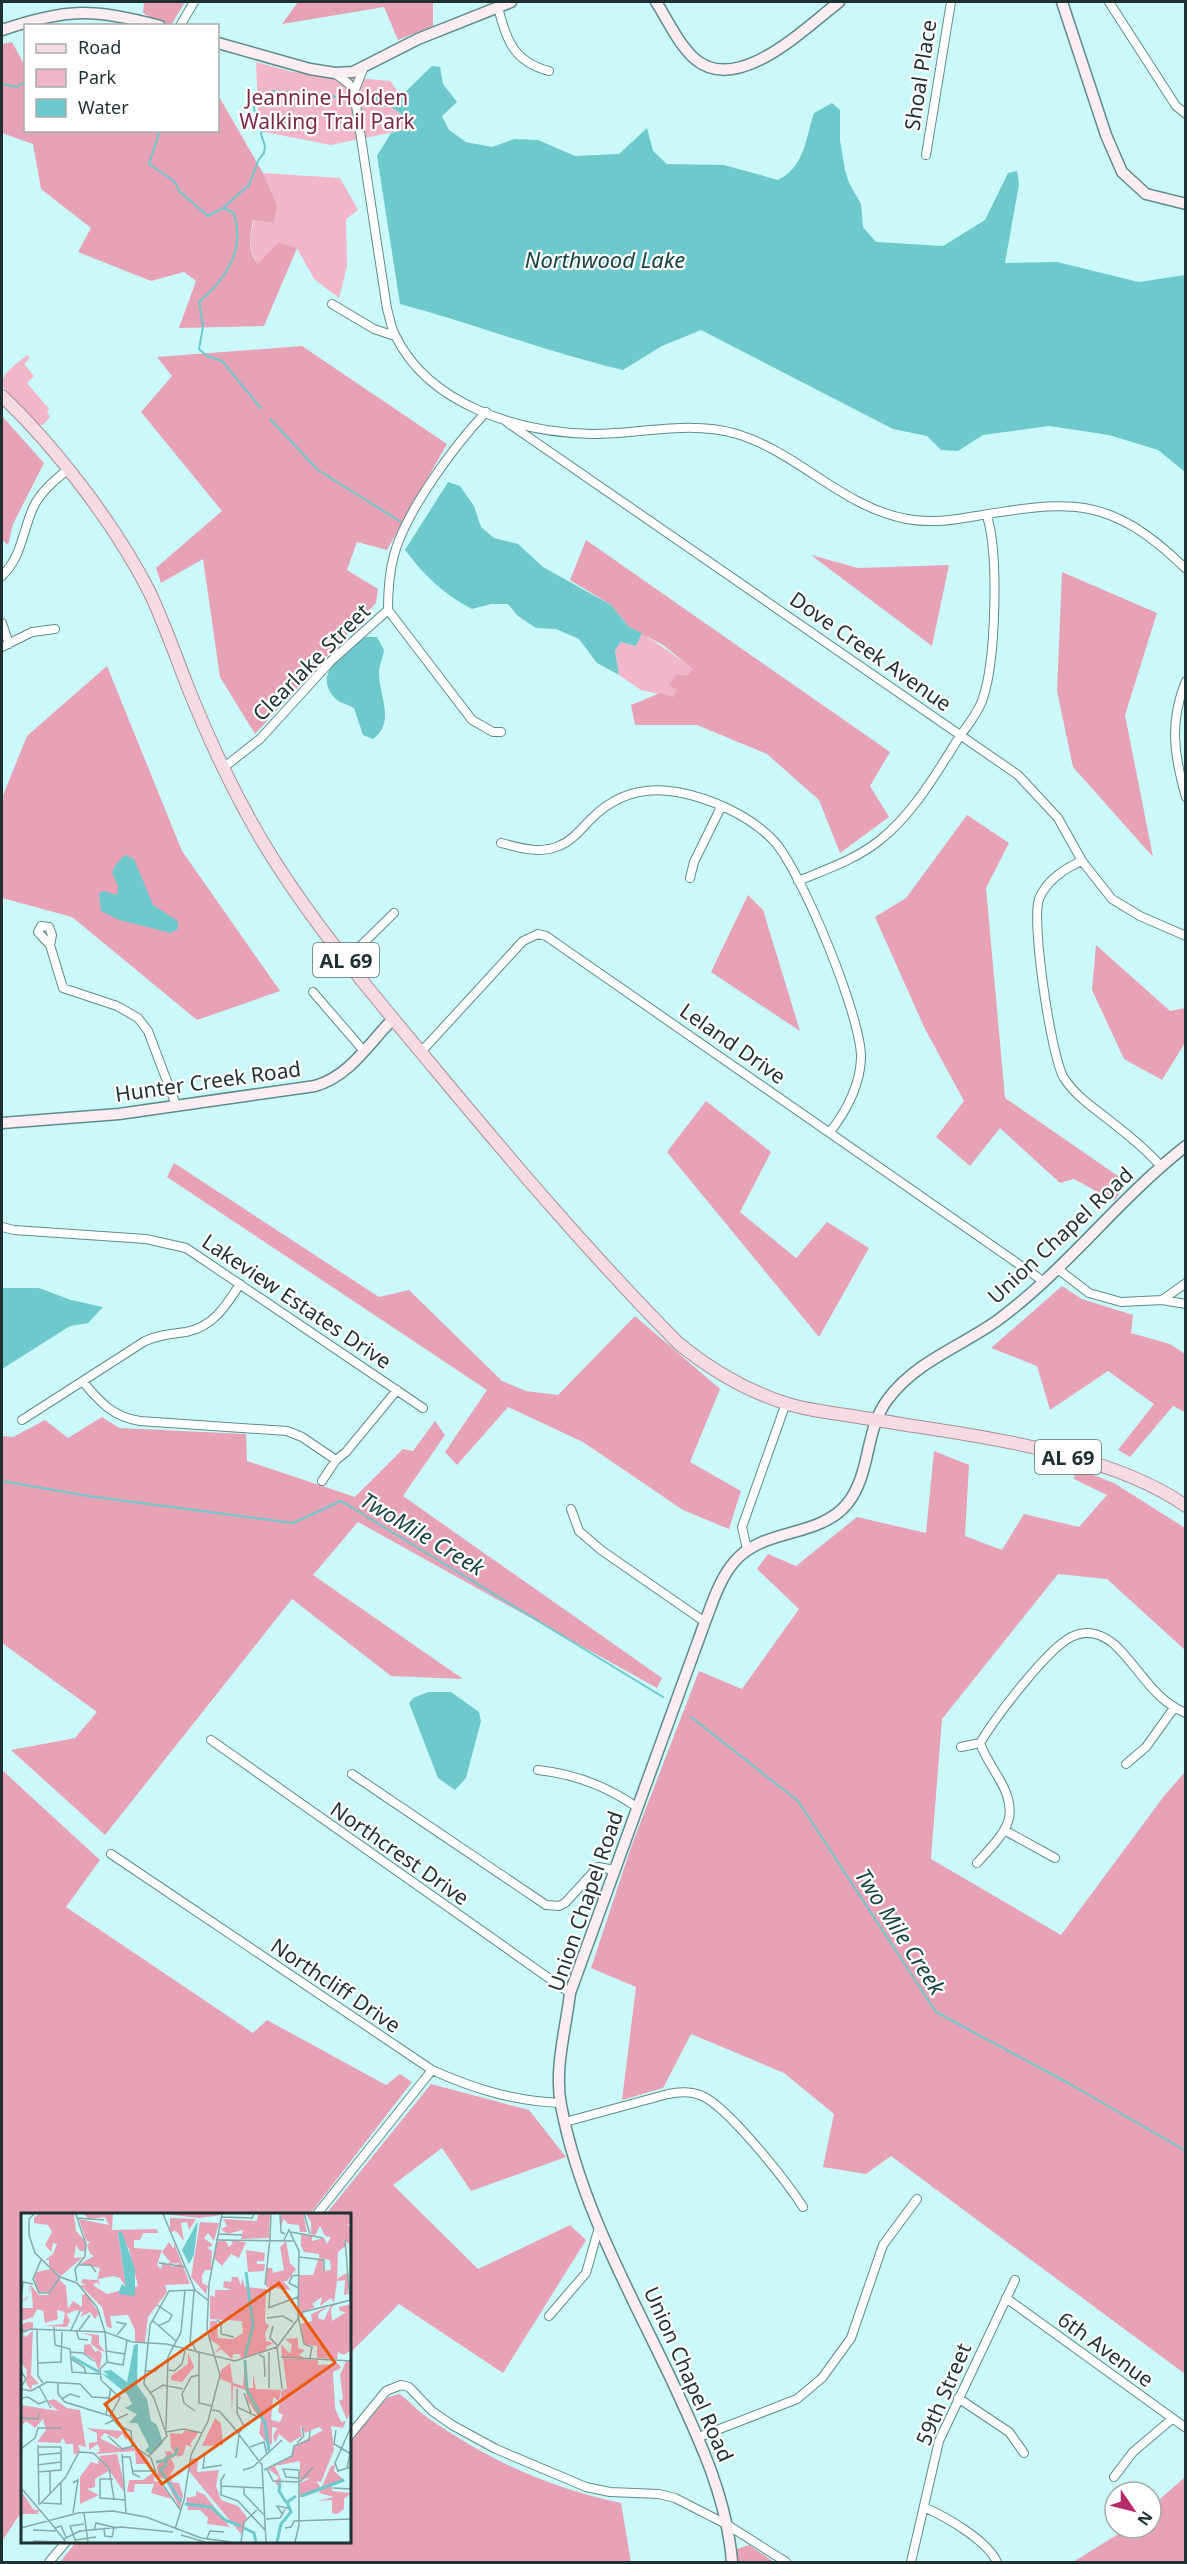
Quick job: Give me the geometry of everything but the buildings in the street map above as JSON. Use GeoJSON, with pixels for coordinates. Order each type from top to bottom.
{"type":"FeatureCollection","features":[{"type":"Feature","properties":{"kind":"main road","name":"AL 69"},"geometry":{"type":"LineString","coordinates":[[2,396],[86,492],[140,574],[223,768],[278,867],[346,960],[393,1019],[558,1212],[678,1343],[716,1372],[786,1403],[1059,1454],[1136,1480],[1185,1506]]}},
{"type":"Feature","properties":{"kind":"street"},"geometry":{"type":"LineString","coordinates":[[181,24],[194,2]]}},
{"type":"Feature","properties":{"kind":"street"},"geometry":{"type":"LineString","coordinates":[[219,43],[335,73],[353,72],[418,39],[511,2]]}},
{"type":"Feature","properties":{"kind":"street"},"geometry":{"type":"LineString","coordinates":[[656,2],[693,57],[707,67],[730,70],[747,67],[769,54],[839,2]]}},
{"type":"Feature","properties":{"kind":"street","name":"Shoal Place"},"geometry":{"type":"LineString","coordinates":[[926,155],[951,2]]}},
{"type":"Feature","properties":{"kind":"street"},"geometry":{"type":"LineString","coordinates":[[1062,2],[1106,135],[1122,172],[1146,194],[1185,204]]}},
{"type":"Feature","properties":{"kind":"street"},"geometry":{"type":"LineString","coordinates":[[1109,2],[1176,106],[1185,114]]}},
{"type":"Feature","properties":{"kind":"street"},"geometry":{"type":"LineString","coordinates":[[498,7],[509,39],[521,59],[549,71]]}},
{"type":"Feature","properties":{"kind":"street"},"geometry":{"type":"LineString","coordinates":[[2,30],[45,16],[77,11],[118,15],[152,24]]}},
{"type":"Feature","properties":{"kind":"street"},"geometry":{"type":"LineString","coordinates":[[354,92],[365,67]]}},
{"type":"Feature","properties":{"kind":"street"},"geometry":{"type":"LineString","coordinates":[[353,72],[354,92],[387,309],[395,336],[439,387],[507,422],[593,434],[683,426],[724,431],[756,441],[854,501],[892,516],[924,521],[987,516],[1064,505],[1105,512],[1141,530],[1185,569]]}},
{"type":"Feature","properties":{"kind":"street"},"geometry":{"type":"LineString","coordinates":[[335,73],[349,84],[354,92]]}},
{"type":"Feature","properties":{"kind":"street"},"geometry":{"type":"LineString","coordinates":[[332,304],[374,329],[395,336]]}},
{"type":"Feature","properties":{"kind":"street","name":"Clearlake Street"},"geometry":{"type":"LineString","coordinates":[[223,768],[260,739],[331,661],[388,610],[390,568],[404,530],[437,474],[486,412]]}},
{"type":"Feature","properties":{"kind":"street","name":"Dove Creek Avenue"},"geometry":{"type":"LineString","coordinates":[[507,422],[526,438],[608,491],[1018,775],[1042,798],[1058,818],[1082,861],[1118,904],[1185,936]]}},
{"type":"Feature","properties":{"kind":"street"},"geometry":{"type":"LineString","coordinates":[[2,576],[18,555],[33,508],[47,488],[67,470]]}},
{"type":"Feature","properties":{"kind":"street"},"geometry":{"type":"LineString","coordinates":[[798,880],[861,854],[892,830],[917,799],[979,707],[987,684],[993,611],[994,553],[987,516]]}},
{"type":"Feature","properties":{"kind":"street"},"geometry":{"type":"LineString","coordinates":[[388,610],[472,720],[493,732],[501,732]]}},
{"type":"Feature","properties":{"kind":"street"},"geometry":{"type":"LineString","coordinates":[[2,623],[5,645]]}},
{"type":"Feature","properties":{"kind":"street"},"geometry":{"type":"LineString","coordinates":[[5,645],[32,632],[55,629]]}},
{"type":"Feature","properties":{"kind":"street"},"geometry":{"type":"LineString","coordinates":[[2,635],[5,645]]}},
{"type":"Feature","properties":{"kind":"street"},"geometry":{"type":"LineString","coordinates":[[1185,681],[1177,706],[1173,730],[1175,755],[1185,797]]}},
{"type":"Feature","properties":{"kind":"street"},"geometry":{"type":"LineString","coordinates":[[501,843],[534,850],[558,847],[578,833],[607,804],[637,791],[678,792],[741,815],[767,834],[783,853],[798,880],[841,980],[859,1034],[861,1059],[855,1091],[830,1132]]}},
{"type":"Feature","properties":{"kind":"street"},"geometry":{"type":"LineString","coordinates":[[690,878],[694,862],[721,807]]}},
{"type":"Feature","properties":{"kind":"street"},"geometry":{"type":"LineString","coordinates":[[1082,861],[1048,884],[1037,906],[1037,930],[1053,1052],[1062,1076],[1078,1095],[1129,1136],[1161,1166]]}},
{"type":"Feature","properties":{"kind":"street"},"geometry":{"type":"LineString","coordinates":[[346,960],[394,913]]}},
{"type":"Feature","properties":{"kind":"street","name":"Leland Drive"},"geometry":{"type":"LineString","coordinates":[[421,1052],[517,947],[530,936],[538,934],[561,944],[1043,1281]]}},
{"type":"Feature","properties":{"kind":"street"},"geometry":{"type":"LineString","coordinates":[[50,945],[63,988],[117,1006],[144,1024],[176,1105]]}},
{"type":"Feature","properties":{"kind":"street"},"geometry":{"type":"LineString","coordinates":[[313,992],[363,1050]]}},
{"type":"Feature","properties":{"kind":"street","name":"Hunter Creek Road"},"geometry":{"type":"LineString","coordinates":[[2,1123],[119,1114],[324,1083],[346,1070],[393,1019]]}},
{"type":"Feature","properties":{"kind":"street","name":"Union Chapel Road"},"geometry":{"type":"LineString","coordinates":[[874,1420],[897,1387],[923,1367],[999,1319],[1058,1269],[1161,1166],[1184,1150]]}},
{"type":"Feature","properties":{"kind":"street","name":"Lakeview Estates Drive"},"geometry":{"type":"LineString","coordinates":[[2,1227],[170,1243],[200,1257],[423,1408]]}},
{"type":"Feature","properties":{"kind":"street"},"geometry":{"type":"LineString","coordinates":[[1058,1269],[1082,1288],[1104,1299],[1130,1303],[1162,1300],[1185,1304]]}},
{"type":"Feature","properties":{"kind":"street"},"geometry":{"type":"LineString","coordinates":[[1162,1300],[1185,1283]]}},
{"type":"Feature","properties":{"kind":"street"},"geometry":{"type":"LineString","coordinates":[[22,1420],[84,1383],[152,1337],[192,1330],[207,1324],[220,1314],[240,1284]]}},
{"type":"Feature","properties":{"kind":"street"},"geometry":{"type":"LineString","coordinates":[[84,1383],[103,1405],[123,1418],[287,1431],[302,1437],[336,1460]]}},
{"type":"Feature","properties":{"kind":"street"},"geometry":{"type":"LineString","coordinates":[[322,1481],[336,1460],[346,1452],[397,1390]]}},
{"type":"Feature","properties":{"kind":"street"},"geometry":{"type":"LineString","coordinates":[[786,1403],[742,1527],[747,1549],[816,1525],[847,1504],[860,1481],[874,1420]]}},
{"type":"Feature","properties":{"kind":"street"},"geometry":{"type":"LineString","coordinates":[[571,1509],[579,1531],[601,1550],[705,1622]]}},
{"type":"Feature","properties":{"kind":"street","name":"Union Chapel Road"},"geometry":{"type":"LineString","coordinates":[[732,2562],[716,2483],[699,2436],[599,2227],[581,2178],[560,2103],[562,2047],[570,1993],[705,1622],[726,1574],[747,1549]]}},
{"type":"Feature","properties":{"kind":"street"},"geometry":{"type":"LineString","coordinates":[[961,1747],[980,1743],[988,1729],[1050,1653],[1062,1641],[1077,1634],[1093,1633],[1108,1639],[1157,1694],[1174,1708],[1185,1713]]}},
{"type":"Feature","properties":{"kind":"street"},"geometry":{"type":"LineString","coordinates":[[1126,1764],[1146,1747],[1174,1708]]}},
{"type":"Feature","properties":{"kind":"street","name":"Northcrest Drive"},"geometry":{"type":"LineString","coordinates":[[211,1740],[570,1993]]}},
{"type":"Feature","properties":{"kind":"street"},"geometry":{"type":"LineString","coordinates":[[977,1863],[1011,1818],[1010,1801],[980,1743]]}},
{"type":"Feature","properties":{"kind":"street"},"geometry":{"type":"LineString","coordinates":[[538,1770],[577,1777],[600,1785],[638,1808]]}},
{"type":"Feature","properties":{"kind":"street"},"geometry":{"type":"LineString","coordinates":[[352,1774],[546,1905],[559,1906],[565,1903],[598,1867],[615,1870]]}},
{"type":"Feature","properties":{"kind":"street"},"geometry":{"type":"LineString","coordinates":[[1004,1830],[1055,1858]]}},
{"type":"Feature","properties":{"kind":"street","name":"Northcliff Drive"},"geometry":{"type":"LineString","coordinates":[[111,1854],[432,2070],[461,2083],[508,2098],[560,2103]]}},
{"type":"Feature","properties":{"kind":"street"},"geometry":{"type":"LineString","coordinates":[[319,2213],[432,2070]]}},
{"type":"Feature","properties":{"kind":"street"},"geometry":{"type":"LineString","coordinates":[[565,2122],[668,2094],[684,2092],[700,2095],[721,2109],[793,2191],[803,2207]]}},
{"type":"Feature","properties":{"kind":"street"},"geometry":{"type":"LineString","coordinates":[[699,2436],[797,2399],[822,2378],[851,2338],[883,2245],[917,2199]]}},
{"type":"Feature","properties":{"kind":"street"},"geometry":{"type":"LineString","coordinates":[[549,2316],[586,2273],[599,2227]]}},
{"type":"Feature","properties":{"kind":"street","name":"59th Street"},"geometry":{"type":"LineString","coordinates":[[912,2562],[939,2441],[1015,2280]]}},
{"type":"Feature","properties":{"kind":"street","name":"6th Avenue"},"geometry":{"type":"LineString","coordinates":[[1006,2298],[1185,2428]]}},
{"type":"Feature","properties":{"kind":"street"},"geometry":{"type":"LineString","coordinates":[[351,2434],[386,2391],[401,2385],[409,2388],[432,2410],[453,2425],[518,2459],[586,2487],[610,2492],[667,2495],[726,2524],[786,2562]]}},
{"type":"Feature","properties":{"kind":"street"},"geometry":{"type":"LineString","coordinates":[[958,2398],[1009,2432],[1024,2453]]}},
{"type":"Feature","properties":{"kind":"street"},"geometry":{"type":"LineString","coordinates":[[1114,2477],[1133,2452],[1172,2419]]}},
{"type":"Feature","properties":{"kind":"street"},"geometry":{"type":"LineString","coordinates":[[924,2507],[947,2518],[967,2533],[986,2548],[997,2562]]}},
{"type":"Feature","properties":{"kind":"street"},"geometry":{"type":"LineString","coordinates":[[49,2562],[64,2543]]}},
{"type":"Feature","properties":{"kind":"green space","name":"Jeannine Holden Walking Trail Park"},"geometry":{"type":"Polygon","coordinates":[[[256,62],[293,72],[390,81],[401,96],[367,97],[391,107],[406,117],[403,130],[331,145],[259,131],[256,62]]]}},
{"type":"Feature","properties":{"kind":"green space"},"geometry":{"type":"Polygon","coordinates":[[[263,173],[340,178],[358,210],[346,219],[347,266],[339,298],[314,279],[297,248],[258,264],[251,243],[254,220],[274,223],[277,205],[263,173]]]}},
{"type":"Feature","properties":{"kind":"green space"},"geometry":{"type":"Polygon","coordinates":[[[27,355],[30,358],[24,364],[34,376],[27,383],[49,409],[47,411],[50,417],[43,425],[39,425],[2,386],[7,373],[27,355]]]}},
{"type":"Feature","properties":{"kind":"green space"},"geometry":{"type":"Polygon","coordinates":[[[642,633],[694,669],[673,697],[641,690],[619,675],[615,650],[621,642],[636,646],[642,633]]]}},
{"type":"Feature","properties":{"kind":"shaded area"},"geometry":{"type":"Polygon","coordinates":[[[144,2],[185,2],[172,24],[163,24],[143,13],[144,2]]]}},
{"type":"Feature","properties":{"kind":"shaded area"},"geometry":{"type":"Polygon","coordinates":[[[298,2],[433,2],[433,26],[398,40],[384,7],[282,24],[298,2]]]}},
{"type":"Feature","properties":{"kind":"shaded area"},"geometry":{"type":"Polygon","coordinates":[[[12,42],[24,64],[24,132],[219,132],[219,97],[263,173],[277,205],[274,223],[253,220],[250,243],[252,254],[258,264],[278,243],[297,248],[264,326],[179,328],[196,281],[184,272],[151,281],[78,252],[91,228],[41,189],[33,144],[2,133],[2,44],[12,42]]]}},
{"type":"Feature","properties":{"kind":"shaded area"},"geometry":{"type":"Polygon","coordinates":[[[302,346],[447,444],[387,550],[357,542],[347,570],[378,589],[376,603],[255,734],[220,677],[203,559],[161,583],[156,568],[222,511],[141,412],[172,376],[157,357],[302,346]]]}},
{"type":"Feature","properties":{"kind":"shaded area"},"geometry":{"type":"Polygon","coordinates":[[[2,416],[44,463],[13,524],[8,545],[2,540],[2,416]]]}},
{"type":"Feature","properties":{"kind":"shaded area"},"geometry":{"type":"Polygon","coordinates":[[[586,540],[890,752],[870,786],[889,817],[840,853],[819,800],[767,754],[697,725],[635,725],[631,705],[660,693],[673,697],[677,690],[669,685],[676,674],[687,676],[693,669],[663,645],[629,627],[611,605],[570,580],[586,540]]]}},
{"type":"Feature","properties":{"kind":"shaded area"},"geometry":{"type":"Polygon","coordinates":[[[811,555],[858,568],[949,565],[932,646],[811,555]]]}},
{"type":"Feature","properties":{"kind":"shaded area"},"geometry":{"type":"Polygon","coordinates":[[[1062,572],[1157,613],[1125,715],[1153,857],[1073,767],[1057,691],[1062,572]]]}},
{"type":"Feature","properties":{"kind":"shaded area"},"geometry":{"type":"Polygon","coordinates":[[[107,666],[182,851],[280,991],[197,1020],[72,917],[2,898],[2,798],[27,736],[107,666]]]}},
{"type":"Feature","properties":{"kind":"shaded area"},"geometry":{"type":"Polygon","coordinates":[[[967,815],[1009,843],[986,888],[1005,1098],[1128,1183],[1114,1201],[1074,1179],[1060,1183],[1000,1128],[970,1166],[936,1137],[964,1101],[925,1029],[875,917],[906,898],[967,815]]]}},
{"type":"Feature","properties":{"kind":"shaded area"},"geometry":{"type":"Polygon","coordinates":[[[748,895],[763,910],[800,1031],[711,972],[748,895]]]}},
{"type":"Feature","properties":{"kind":"shaded area"},"geometry":{"type":"Polygon","coordinates":[[[1096,945],[1170,1011],[1185,1008],[1185,1043],[1162,1080],[1124,1059],[1092,990],[1096,945]]]}},
{"type":"Feature","properties":{"kind":"shaded area"},"geometry":{"type":"Polygon","coordinates":[[[706,1101],[771,1152],[740,1212],[796,1258],[827,1222],[869,1248],[819,1337],[667,1152],[706,1101]]]}},
{"type":"Feature","properties":{"kind":"shaded area"},"geometry":{"type":"Polygon","coordinates":[[[174,1163],[379,1297],[409,1290],[502,1381],[526,1391],[558,1395],[635,1316],[720,1389],[690,1462],[741,1491],[729,1529],[683,1510],[583,1442],[508,1407],[457,1465],[445,1452],[487,1390],[167,1177],[174,1163]]]}},
{"type":"Feature","properties":{"kind":"shaded area"},"geometry":{"type":"Polygon","coordinates":[[[1062,1286],[1082,1299],[1133,1315],[1131,1333],[1170,1344],[1185,1354],[1185,1412],[1173,1406],[1130,1457],[1118,1450],[1154,1404],[1108,1371],[1050,1410],[1037,1366],[991,1348],[1062,1286]]]}},
{"type":"Feature","properties":{"kind":"shaded area"},"geometry":{"type":"Polygon","coordinates":[[[102,1417],[119,1428],[246,1434],[247,1461],[355,1497],[403,1449],[413,1451],[435,1421],[445,1435],[403,1496],[662,1678],[657,1688],[358,1522],[313,1575],[463,1679],[391,1676],[292,1599],[105,1835],[11,1750],[75,1738],[97,1712],[2,1643],[2,1436],[13,1437],[45,1420],[68,1438],[102,1417]]]}},
{"type":"Feature","properties":{"kind":"shaded area"},"geometry":{"type":"Polygon","coordinates":[[[934,1451],[969,1465],[965,1536],[1002,1550],[1024,1514],[1079,1527],[1107,1495],[1074,1479],[1075,1468],[1114,1483],[1185,1528],[1185,1650],[1107,1579],[1058,1574],[942,1719],[931,1859],[1061,1935],[1164,1796],[1185,1772],[1185,2374],[891,2156],[866,2174],[823,2167],[834,2114],[784,2073],[691,2034],[663,2088],[622,2100],[636,1987],[591,1968],[631,1847],[699,1671],[742,1689],[799,1609],[757,1569],[768,1554],[796,1566],[857,1517],[926,1533],[934,1451]]]}},
{"type":"Feature","properties":{"kind":"shaded area"},"geometry":{"type":"Polygon","coordinates":[[[2,1770],[100,1860],[66,1907],[253,2033],[267,2020],[386,2085],[400,2074],[412,2082],[311,2213],[21,2213],[21,2512],[2,2541],[2,1770]]]}},
{"type":"Feature","properties":{"kind":"shaded area"},"geometry":{"type":"Polygon","coordinates":[[[431,2084],[529,2110],[566,2157],[471,2191],[442,2148],[393,2185],[478,2269],[570,2225],[586,2240],[503,2373],[399,2304],[351,2352],[351,2213],[327,2213],[431,2084]]]}},
{"type":"Feature","properties":{"kind":"shaded area"},"geometry":{"type":"Polygon","coordinates":[[[400,2394],[428,2418],[451,2433],[520,2471],[594,2497],[621,2503],[631,2562],[60,2562],[75,2543],[351,2543],[351,2440],[388,2397],[400,2394]]]}},
{"type":"Feature","properties":{"kind":"shaded area"},"geometry":{"type":"Polygon","coordinates":[[[1185,2477],[1185,2562],[1073,2562],[1109,2540],[1163,2540],[1163,2496],[1185,2477]]]}},
{"type":"Feature","properties":{"kind":"shaded area"},"geometry":{"type":"Polygon","coordinates":[[[749,2545],[774,2562],[736,2562],[737,2549],[749,2545]]]}},
{"type":"Feature","properties":{"kind":"water","name":"Northwood Lake"},"geometry":{"type":"Polygon","coordinates":[[[432,66],[440,67],[443,84],[457,102],[442,116],[449,130],[466,142],[492,147],[514,139],[538,140],[575,156],[619,154],[647,128],[653,151],[667,164],[724,165],[778,180],[787,174],[799,160],[814,113],[832,103],[840,110],[840,140],[849,183],[861,204],[863,227],[876,242],[943,246],[985,220],[1008,173],[1017,171],[1019,184],[1005,263],[1057,262],[1139,282],[1185,275],[1185,472],[1158,450],[1109,435],[1049,426],[983,435],[958,451],[941,450],[927,436],[893,429],[701,330],[662,346],[623,370],[400,304],[377,156],[391,133],[403,130],[406,117],[391,107],[366,103],[367,97],[401,96],[432,66]]]}},
{"type":"Feature","properties":{"kind":"water"},"geometry":{"type":"Polygon","coordinates":[[[448,482],[460,486],[474,506],[481,527],[494,538],[518,544],[543,567],[611,605],[629,627],[642,633],[636,646],[621,642],[615,650],[619,675],[597,663],[579,639],[556,629],[536,628],[518,616],[508,604],[491,604],[472,609],[443,591],[419,567],[405,550],[448,482]]]}},
{"type":"Feature","properties":{"kind":"water"},"geometry":{"type":"Polygon","coordinates":[[[366,637],[377,637],[384,650],[379,673],[385,717],[384,725],[373,739],[363,735],[354,708],[337,700],[329,690],[327,681],[333,664],[366,637]]]}},
{"type":"Feature","properties":{"kind":"water"},"geometry":{"type":"Polygon","coordinates":[[[125,855],[134,859],[153,905],[178,921],[178,929],[171,933],[119,920],[101,911],[99,894],[103,891],[117,895],[118,889],[113,873],[117,863],[125,855]]]}},
{"type":"Feature","properties":{"kind":"water"},"geometry":{"type":"Polygon","coordinates":[[[2,1288],[39,1288],[71,1300],[103,1307],[88,1323],[70,1326],[2,1369],[2,1288]]]}},
{"type":"Feature","properties":{"kind":"water"},"geometry":{"type":"Polygon","coordinates":[[[428,1692],[451,1692],[479,1712],[481,1721],[466,1778],[455,1790],[438,1778],[409,1703],[413,1698],[428,1692]]]}},
{"type":"Feature","properties":{"kind":"waterway"},"geometry":{"type":"LineString","coordinates":[[2,84],[17,87],[24,82]]}},
{"type":"Feature","properties":{"kind":"waterway"},"geometry":{"type":"LineString","coordinates":[[273,91],[341,97]]}},
{"type":"Feature","properties":{"kind":"waterway"},"geometry":{"type":"LineString","coordinates":[[159,132],[149,164],[174,181],[180,192],[208,216],[223,208],[249,185],[259,159],[264,153],[265,146],[261,134],[263,127],[254,107],[259,93]]}},
{"type":"Feature","properties":{"kind":"waterway"},"geometry":{"type":"LineString","coordinates":[[224,208],[234,213],[237,226],[235,251],[218,283],[199,302],[203,327],[199,349],[207,356],[222,361],[261,408]]}},
{"type":"Feature","properties":{"kind":"waterway"},"geometry":{"type":"LineString","coordinates":[[270,419],[318,470],[401,522]]}},
{"type":"Feature","properties":{"kind":"waterway","name":"TwoMile Creek"},"geometry":{"type":"LineString","coordinates":[[2,1481],[88,1496],[293,1523],[341,1501],[663,1697]]}},
{"type":"Feature","properties":{"kind":"waterway","name":"Two Mile Creek"},"geometry":{"type":"LineString","coordinates":[[691,1717],[798,1801],[936,2012],[1070,2084],[1186,2151]]}}]}
